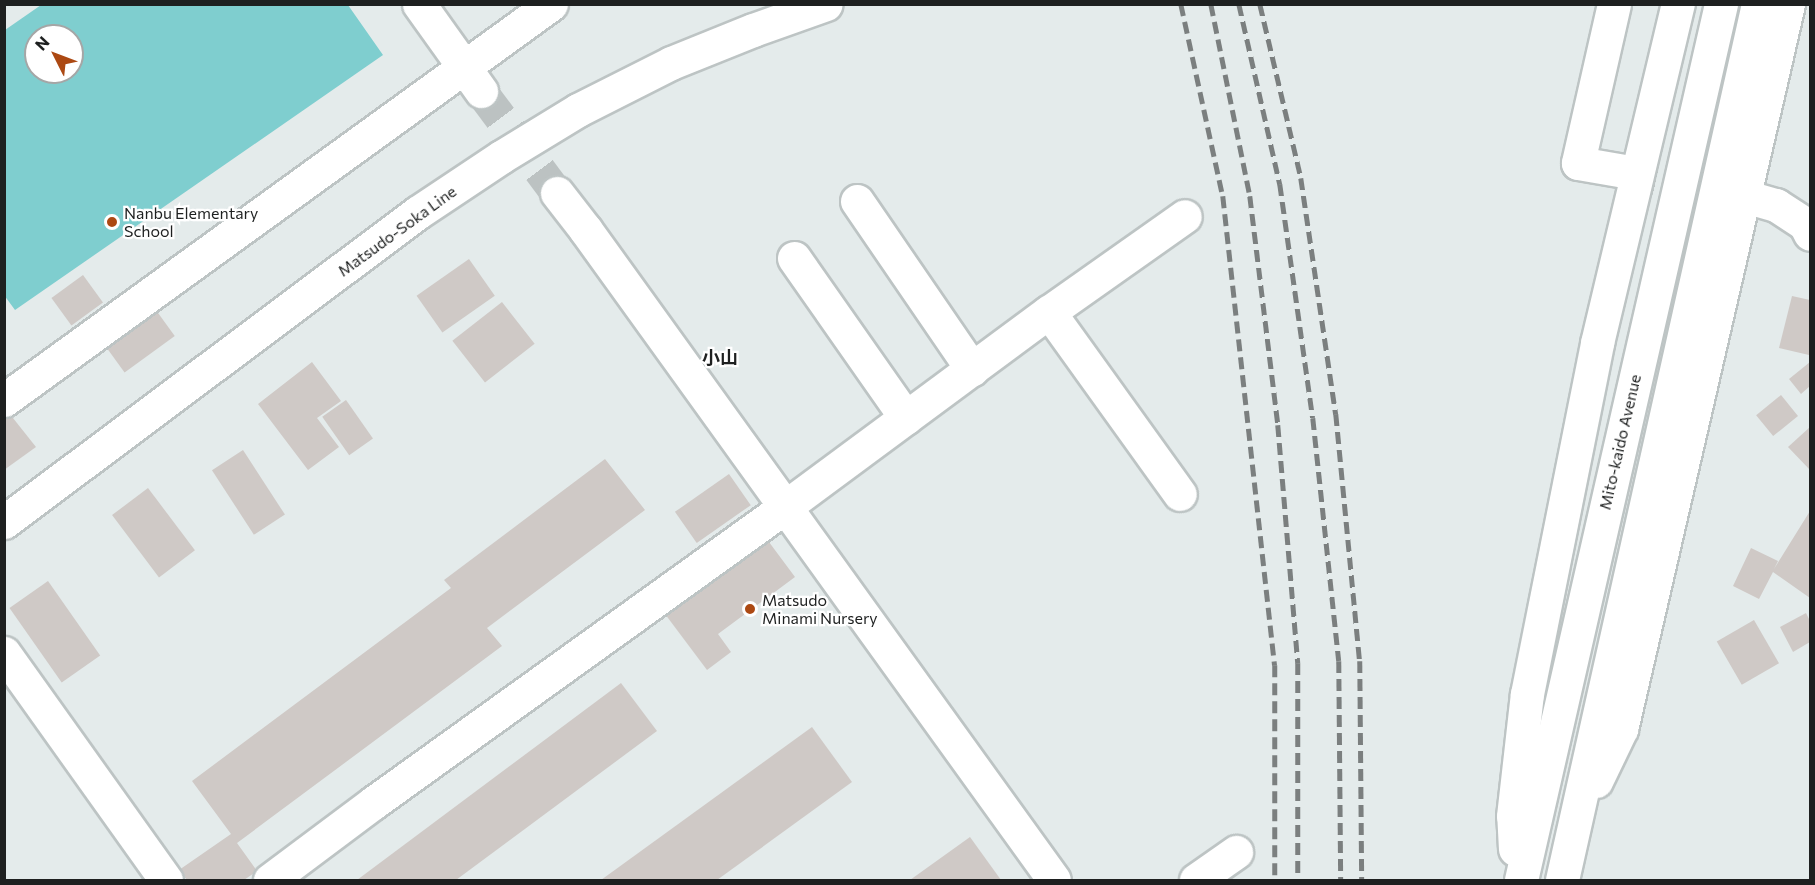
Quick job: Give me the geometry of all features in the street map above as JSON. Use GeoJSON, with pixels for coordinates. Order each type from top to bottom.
{"type":"FeatureCollection","features":[{"type":"Feature","properties":{"kind":"main road"},"geometry":{"type":"LineString","coordinates":[[419,4],[473,80]]}},
{"type":"Feature","properties":{"kind":"main road"},"geometry":{"type":"LineString","coordinates":[[4,400],[473,80],[551,4]]}},
{"type":"Feature","properties":{"kind":"main road","name":"Matsudo-Soka Line"},"geometry":{"type":"LineString","coordinates":[[4,522],[417,213],[501,157],[578,110],[671,63],[826,4]]}},
{"type":"Feature","properties":{"kind":"main road"},"geometry":{"type":"LineString","coordinates":[[1614,4],[1578,163],[1624,171]]}},
{"type":"Feature","properties":{"kind":"main road"},"geometry":{"type":"LineString","coordinates":[[1519,880],[1513,816],[1527,694],[1597,343],[1678,4]]}},
{"type":"Feature","properties":{"kind":"main road","name":"Mito-kaido Avenue"},"geometry":{"type":"LineString","coordinates":[[1519,880],[1720,4]]}},
{"type":"Feature","properties":{"kind":"main road"},"geometry":{"type":"LineString","coordinates":[[1562,880],[1571,831],[1758,4]]}},
{"type":"Feature","properties":{"kind":"main road"},"geometry":{"type":"LineString","coordinates":[[1571,831],[1621,729],[1788,4]]}},
{"type":"Feature","properties":{"kind":"main road"},"geometry":{"type":"LineString","coordinates":[[557,193],[1054,880]]}},
{"type":"Feature","properties":{"kind":"main road"},"geometry":{"type":"LineString","coordinates":[[1758,200],[1776,205],[1805,224],[1810,234]]}},
{"type":"Feature","properties":{"kind":"main road"},"geometry":{"type":"LineString","coordinates":[[857,201],[972,369]]}},
{"type":"Feature","properties":{"kind":"main road"},"geometry":{"type":"LineString","coordinates":[[270,880],[373,803],[785,507],[1049,312],[1185,216]]}},
{"type":"Feature","properties":{"kind":"main road"},"geometry":{"type":"LineString","coordinates":[[794,258],[906,418]]}},
{"type":"Feature","properties":{"kind":"main road"},"geometry":{"type":"LineString","coordinates":[[1049,312],[1180,494]]}},
{"type":"Feature","properties":{"kind":"main road"},"geometry":{"type":"LineString","coordinates":[[4,653],[166,880]]}},
{"type":"Feature","properties":{"kind":"main road"},"geometry":{"type":"LineString","coordinates":[[1196,880],[1236,852]]}},
{"type":"Feature","properties":{"kind":"shaded area","name":"Nanbu Elementary School"},"geometry":{"type":"Polygon","coordinates":[[[41,5],[348,5],[383,55],[15,310],[4,295],[5,30],[41,5]]]}},
{"type":"Feature","properties":{"kind":"building"},"geometry":{"type":"Polygon","coordinates":[[[469,259],[495,296],[442,333],[417,296],[469,259]]]}},
{"type":"Feature","properties":{"kind":"building"},"geometry":{"type":"Polygon","coordinates":[[[83,275],[103,303],[71,325],[51,298],[83,275]]]}},
{"type":"Feature","properties":{"kind":"building"},"geometry":{"type":"Polygon","coordinates":[[[1792,296],[1810,300],[1809,355],[1779,348],[1792,296]]]}},
{"type":"Feature","properties":{"kind":"building"},"geometry":{"type":"Polygon","coordinates":[[[502,302],[535,344],[485,383],[452,341],[502,302]]]}},
{"type":"Feature","properties":{"kind":"building"},"geometry":{"type":"Polygon","coordinates":[[[153,306],[175,336],[125,372],[103,342],[153,306]]]}},
{"type":"Feature","properties":{"kind":"building"},"geometry":{"type":"Polygon","coordinates":[[[312,362],[341,401],[317,418],[339,447],[308,470],[258,404],[312,362]]]}},
{"type":"Feature","properties":{"kind":"building"},"geometry":{"type":"Polygon","coordinates":[[[1810,362],[1810,386],[1801,394],[1789,379],[1810,362]]]}},
{"type":"Feature","properties":{"kind":"building"},"geometry":{"type":"Polygon","coordinates":[[[1781,395],[1798,416],[1773,436],[1756,415],[1781,395]]]}},
{"type":"Feature","properties":{"kind":"building"},"geometry":{"type":"Polygon","coordinates":[[[346,400],[373,439],[349,455],[322,417],[346,400]]]}},
{"type":"Feature","properties":{"kind":"building"},"geometry":{"type":"Polygon","coordinates":[[[9,413],[36,447],[4,470],[4,416],[9,413]]]}},
{"type":"Feature","properties":{"kind":"building"},"geometry":{"type":"Polygon","coordinates":[[[1810,427],[1810,470],[1788,447],[1810,427]]]}},
{"type":"Feature","properties":{"kind":"building"},"geometry":{"type":"Polygon","coordinates":[[[243,450],[285,515],[254,535],[212,470],[243,450]]]}},
{"type":"Feature","properties":{"kind":"building"},"geometry":{"type":"Polygon","coordinates":[[[605,459],[645,510],[487,628],[502,646],[237,843],[257,871],[244,880],[187,880],[179,870],[231,834],[192,781],[451,588],[444,580],[605,459]]]}},
{"type":"Feature","properties":{"kind":"building"},"geometry":{"type":"Polygon","coordinates":[[[729,474],[751,505],[697,543],[675,512],[729,474]]]}},
{"type":"Feature","properties":{"kind":"building"},"geometry":{"type":"Polygon","coordinates":[[[148,488],[195,550],[159,577],[112,515],[148,488]]]}},
{"type":"Feature","properties":{"kind":"building"},"geometry":{"type":"Polygon","coordinates":[[[1810,511],[1810,598],[1773,572],[1759,599],[1733,586],[1751,548],[1778,561],[1774,569],[1810,511]]]}},
{"type":"Feature","properties":{"kind":"building"},"geometry":{"type":"Polygon","coordinates":[[[766,538],[795,577],[718,634],[731,652],[707,670],[665,614],[766,538]]]}},
{"type":"Feature","properties":{"kind":"building"},"geometry":{"type":"Polygon","coordinates":[[[48,581],[100,656],[62,683],[9,608],[48,581]]]}},
{"type":"Feature","properties":{"kind":"building"},"geometry":{"type":"Polygon","coordinates":[[[1806,613],[1810,621],[1810,642],[1793,652],[1780,627],[1806,613]]]}},
{"type":"Feature","properties":{"kind":"building"},"geometry":{"type":"Polygon","coordinates":[[[1754,620],[1779,663],[1742,685],[1717,642],[1754,620]]]}},
{"type":"Feature","properties":{"kind":"building"},"geometry":{"type":"Polygon","coordinates":[[[621,683],[657,731],[456,880],[357,880],[621,683]]]}},
{"type":"Feature","properties":{"kind":"building"},"geometry":{"type":"Polygon","coordinates":[[[812,727],[852,782],[717,880],[601,880],[812,727]]]}},
{"type":"Feature","properties":{"kind":"building"},"geometry":{"type":"Polygon","coordinates":[[[970,837],[1001,880],[910,880],[970,837]]]}},
{"type":"Feature","properties":{"kind":"tunnel"},"geometry":{"type":"LineString","coordinates":[[481,91],[557,193]]}},
{"type":"Feature","properties":{"kind":"tunnel"},"geometry":{"type":"LineString","coordinates":[[1624,171],[1744,197]]}},
{"type":"Feature","properties":{"kind":"railway"},"geometry":{"type":"LineString","coordinates":[[1181,4],[1223,196],[1275,665],[1275,880]]}},
{"type":"Feature","properties":{"kind":"railway"},"geometry":{"type":"LineString","coordinates":[[1211,4],[1250,196],[1278,425],[1298,663],[1298,880]]}},
{"type":"Feature","properties":{"kind":"railway"},"geometry":{"type":"LineString","coordinates":[[1239,4],[1280,184],[1313,418],[1339,661],[1341,880]]}},
{"type":"Feature","properties":{"kind":"railway"},"geometry":{"type":"LineString","coordinates":[[1260,4],[1301,178],[1336,414],[1360,661],[1362,880]]}},
{"type":"Feature","properties":{"kind":"place","name":"Nanbu Elementary School"},"geometry":{"type":"Point","coordinates":[112,222]}},
{"type":"Feature","properties":{"kind":"place","name":"Matsudo Minami Nursery"},"geometry":{"type":"Point","coordinates":[750,609]}},
{"type":"Feature","properties":{"kind":"district","name":"小山"},"geometry":{"type":"Point","coordinates":[720,357]}}]}
